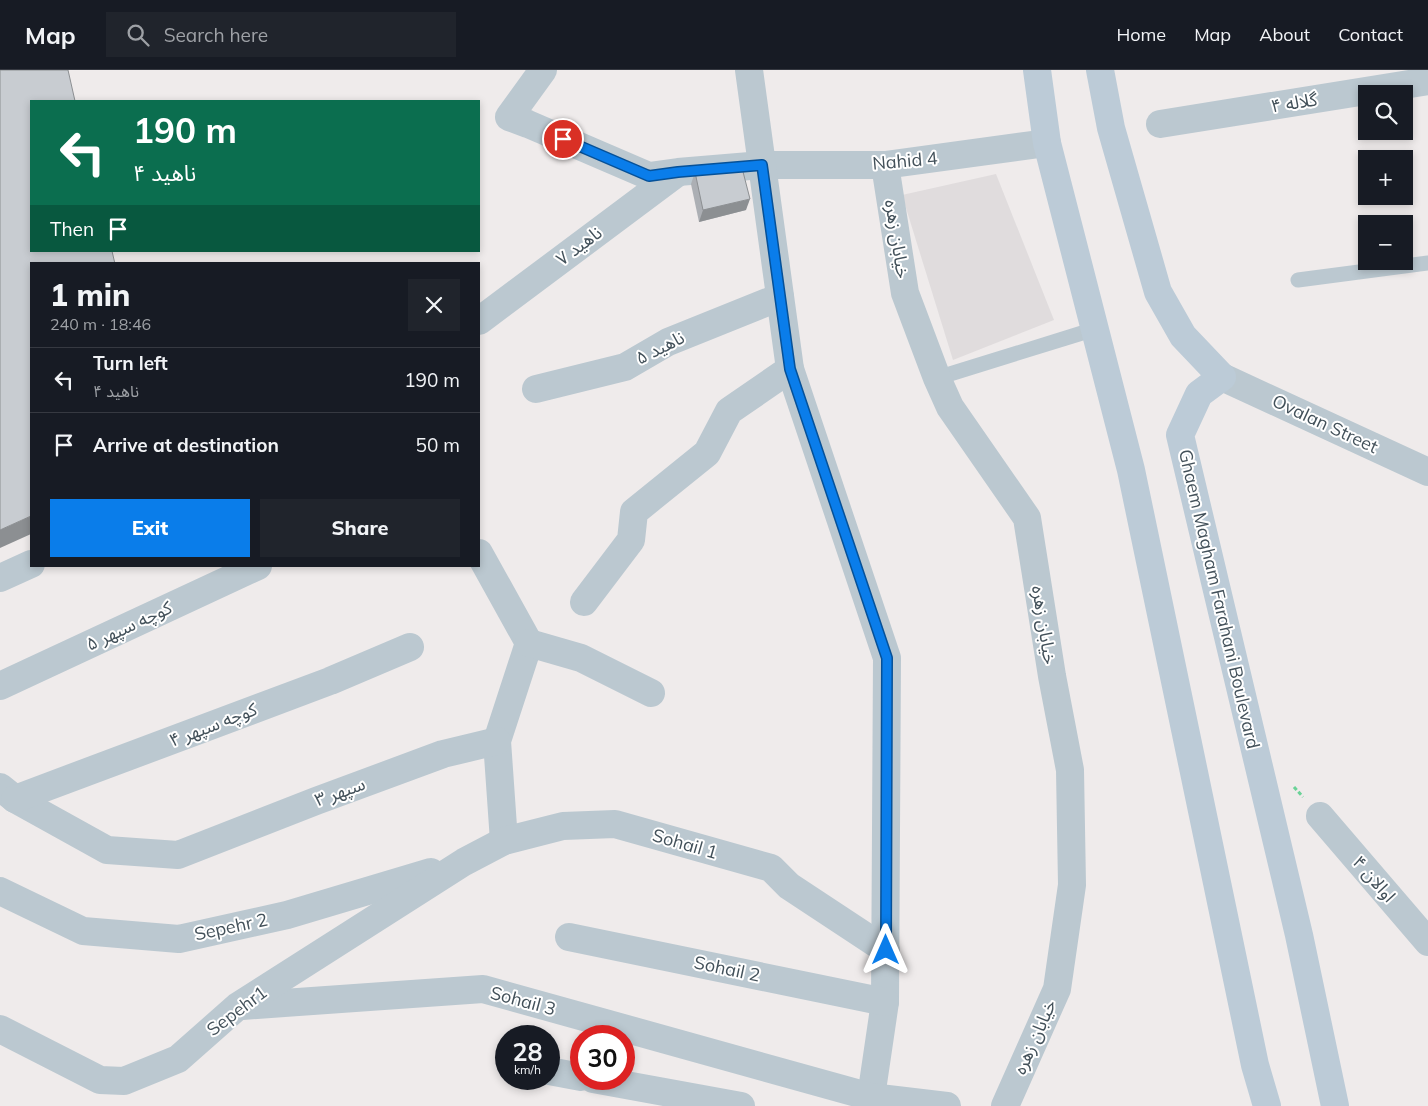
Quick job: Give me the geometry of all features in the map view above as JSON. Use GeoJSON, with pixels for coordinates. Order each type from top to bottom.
{"type":"FeatureCollection","features":[{"type":"Feature","properties":{"kind":"main road"},"geometry":{"type":"LineString","coordinates":[[1036,70],[1047,144],[1131,470],[1255,1065],[1267,1106]]}},
{"type":"Feature","properties":{"kind":"main road"},"geometry":{"type":"LineString","coordinates":[[1100,70],[1112,128],[1158,292],[1182,336],[1222,377]]}},
{"type":"Feature","properties":{"kind":"main road","name":"Ghaem Magham Farahani Boulevard"},"geometry":{"type":"LineString","coordinates":[[1222,377],[1199,394],[1180,435],[1299,935],[1335,1106]]}},
{"type":"Feature","properties":{"kind":"street","name":"Nahid 4"},"geometry":{"type":"LineString","coordinates":[[543,70],[509,117],[649,176],[762,165],[886,165],[1047,144]]}},
{"type":"Feature","properties":{"kind":"street"},"geometry":{"type":"LineString","coordinates":[[749,70],[790,369],[887,658],[885,1002],[871,1097]]}},
{"type":"Feature","properties":{"kind":"street","name":"گلاله ۴"},"geometry":{"type":"LineString","coordinates":[[1160,124],[1428,81]]}},
{"type":"Feature","properties":{"kind":"street","name":"خیابان زهره"},"geometry":{"type":"LineString","coordinates":[[886,165],[905,293],[938,378],[950,407],[1027,518],[1052,676],[1070,770],[1072,885],[1057,989],[1005,1106]]}},
{"type":"Feature","properties":{"kind":"street","name":"ناهید ۷"},"geometry":{"type":"LineString","coordinates":[[480,320],[678,172]]}},
{"type":"Feature","properties":{"kind":"street","name":"ناهید ۵"},"geometry":{"type":"LineString","coordinates":[[536,389],[625,367],[668,342],[780,297]]}},
{"type":"Feature","properties":{"kind":"street"},"geometry":{"type":"LineString","coordinates":[[584,602],[631,540],[634,512],[707,453],[729,411],[790,369]]}},
{"type":"Feature","properties":{"kind":"street","name":"Ovalan Street"},"geometry":{"type":"LineString","coordinates":[[1222,377],[1428,472]]}},
{"type":"Feature","properties":{"kind":"street"},"geometry":{"type":"LineString","coordinates":[[480,555],[529,643],[581,658],[652,693]]}},
{"type":"Feature","properties":{"kind":"street"},"geometry":{"type":"LineString","coordinates":[[0,578],[30,564]]}},
{"type":"Feature","properties":{"kind":"street","name":"کوچه سپهر ۵"},"geometry":{"type":"LineString","coordinates":[[0,686],[256,567]]}},
{"type":"Feature","properties":{"kind":"street"},"geometry":{"type":"LineString","coordinates":[[504,841],[497,740],[529,643]]}},
{"type":"Feature","properties":{"kind":"street","name":"کوچه سپهر ۴"},"geometry":{"type":"LineString","coordinates":[[7,793],[330,681],[410,647]]}},
{"type":"Feature","properties":{"kind":"street","name":"سپهر ۳"},"geometry":{"type":"LineString","coordinates":[[7,793],[107,850],[178,855],[443,754],[497,740]]}},
{"type":"Feature","properties":{"kind":"street","name":"اوالان ۴"},"geometry":{"type":"LineString","coordinates":[[1320,816],[1428,942]]}},
{"type":"Feature","properties":{"kind":"street","name":"Sohail 1"},"geometry":{"type":"LineString","coordinates":[[464,862],[504,841],[563,826],[615,824],[771,868],[789,886],[886,950]]}},
{"type":"Feature","properties":{"kind":"street","name":"Sepehr 2"},"geometry":{"type":"LineString","coordinates":[[0,891],[83,931],[179,939],[287,915],[464,862]]}},
{"type":"Feature","properties":{"kind":"street","name":"Sepehr1"},"geometry":{"type":"LineString","coordinates":[[0,1029],[100,1080],[124,1081],[178,1059],[238,1006],[464,862]]}},
{"type":"Feature","properties":{"kind":"street","name":"Sohail 2"},"geometry":{"type":"LineString","coordinates":[[569,937],[885,1002]]}},
{"type":"Feature","properties":{"kind":"street","name":"Sohail 3"},"geometry":{"type":"LineString","coordinates":[[238,1006],[484,989],[871,1097],[947,1106]]}},
{"type":"Feature","properties":{"kind":"street"},"geometry":{"type":"LineString","coordinates":[[635,1087],[741,1106]]}},
{"type":"Feature","properties":{"kind":"lane"},"geometry":{"type":"LineString","coordinates":[[1298,280],[1428,263]]}},
{"type":"Feature","properties":{"kind":"lane"},"geometry":{"type":"LineString","coordinates":[[938,378],[1094,329]]}},
{"type":"Feature","properties":{"kind":"shaded area"},"geometry":{"type":"Polygon","coordinates":[[[996,174],[1054,320],[953,360],[902,195],[996,174]]]}},
{"type":"Feature","properties":{"kind":"building"},"geometry":{"type":"Polygon","coordinates":[[[0,70],[68,70],[75,100],[30,100],[30,252],[112,252],[115,262],[30,262],[30,516],[0,530],[0,70]]]}},
{"type":"Feature","properties":{"kind":"building"},"geometry":{"type":"Polygon","coordinates":[[[741,164],[750,199],[703,210],[695,172],[741,164]]]}},
{"type":"Feature","properties":{"kind":"route"},"geometry":{"type":"LineString","coordinates":[[563,139],[649,176],[762,165],[790,369],[887,658],[886,950]]}}]}
